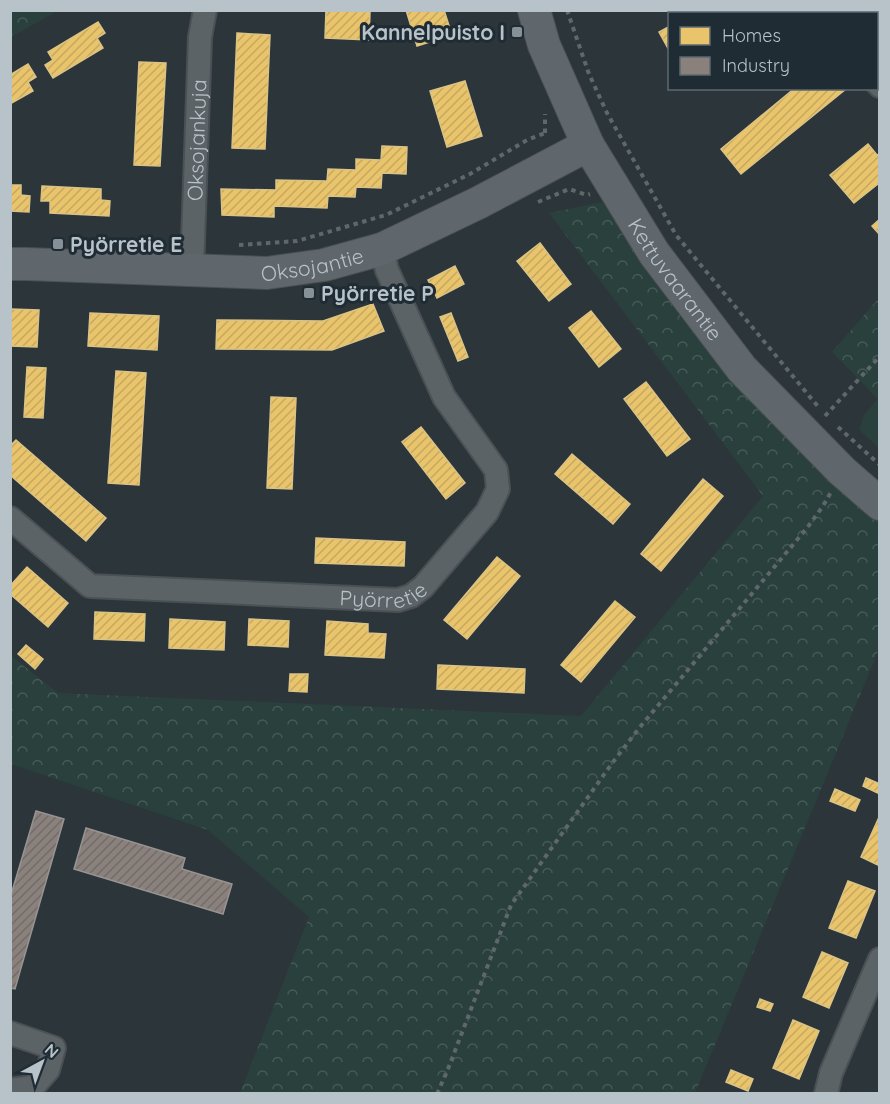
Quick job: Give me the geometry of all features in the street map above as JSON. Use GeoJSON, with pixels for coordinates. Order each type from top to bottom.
{"type":"FeatureCollection","features":[{"type":"Feature","properties":{"kind":"street","name":"Oksojankuja"},"geometry":{"type":"LineString","coordinates":[[192,259],[200,37],[205,10]]}},
{"type":"Feature","properties":{"kind":"street","name":"Kettuvaarantie"},"geometry":{"type":"LineString","coordinates":[[534,10],[544,45],[588,145],[654,253],[742,369],[842,471],[879,504]]}},
{"type":"Feature","properties":{"kind":"street","name":"Oksojantie"},"geometry":{"type":"LineString","coordinates":[[10,264],[192,259],[267,273],[324,265],[382,249],[478,203],[588,145]]}},
{"type":"Feature","properties":{"kind":"street","name":"Pyörretie"},"geometry":{"type":"LineString","coordinates":[[10,518],[90,586],[398,600],[411,596],[423,587],[487,512],[498,489],[496,470],[444,397],[387,270],[382,249]]}},
{"type":"Feature","properties":{"kind":"street"},"geometry":{"type":"LineString","coordinates":[[826,1094],[831,1073],[879,960]]}},
{"type":"Feature","properties":{"kind":"street"},"geometry":{"type":"LineString","coordinates":[[10,1033],[54,1047],[48,1070],[33,1087],[10,1090]]}},
{"type":"Feature","properties":{"kind":"path"},"geometry":{"type":"LineString","coordinates":[[567,10],[589,74],[606,113],[676,235],[825,416],[879,465]]}},
{"type":"Feature","properties":{"kind":"path"},"geometry":{"type":"LineString","coordinates":[[192,259],[297,241],[386,215],[470,174],[527,140],[545,133]]}},
{"type":"Feature","properties":{"kind":"path"},"geometry":{"type":"LineString","coordinates":[[825,416],[879,356]]}},
{"type":"Feature","properties":{"kind":"path"},"geometry":{"type":"LineString","coordinates":[[437,1094],[511,905],[613,762],[824,506],[842,471]]}},
{"type":"Feature","properties":{"kind":"green space"},"geometry":{"type":"Polygon","coordinates":[[[11,10],[57,10],[57,11],[11,37],[11,10]]]}},
{"type":"Feature","properties":{"kind":"green space"},"geometry":{"type":"Polygon","coordinates":[[[602,202],[729,379],[879,522],[879,649],[695,1093],[240,1093],[309,917],[208,830],[11,764],[10,655],[58,693],[581,716],[763,496],[549,213],[602,202]]]}},
{"type":"Feature","properties":{"kind":"green space"},"geometry":{"type":"Polygon","coordinates":[[[879,298],[879,400],[832,352],[879,298]]]}},
{"type":"Feature","properties":{"kind":"green space"},"geometry":{"type":"Polygon","coordinates":[[[879,397],[879,448],[859,430],[864,415],[879,397]]]}},
{"type":"Feature","properties":{"kind":"building: Homes"},"geometry":{"type":"Polygon","coordinates":[[[326,10],[370,12],[369,40],[325,38],[326,10]]]}},
{"type":"Feature","properties":{"kind":"building: Homes"},"geometry":{"type":"Polygon","coordinates":[[[406,10],[444,10],[452,35],[417,46],[406,10]]]}},
{"type":"Feature","properties":{"kind":"building: Homes"},"geometry":{"type":"Polygon","coordinates":[[[736,10],[783,10],[784,12],[737,12],[736,10]]]}},
{"type":"Feature","properties":{"kind":"building: Homes"},"geometry":{"type":"Polygon","coordinates":[[[851,10],[880,10],[880,38],[878,39],[878,12],[852,12],[851,10]]]}},
{"type":"Feature","properties":{"kind":"building: Homes"},"geometry":{"type":"Polygon","coordinates":[[[98,22],[105,33],[97,38],[103,48],[53,78],[45,65],[53,60],[48,52],[98,22]]]}},
{"type":"Feature","properties":{"kind":"building: Homes"},"geometry":{"type":"Polygon","coordinates":[[[668,27],[668,48],[659,32],[668,27]]]}},
{"type":"Feature","properties":{"kind":"building: Homes"},"geometry":{"type":"Polygon","coordinates":[[[237,33],[270,35],[265,149],[232,148],[237,33]]]}},
{"type":"Feature","properties":{"kind":"building: Homes"},"geometry":{"type":"Polygon","coordinates":[[[139,62],[166,63],[160,166],[134,165],[139,62]]]}},
{"type":"Feature","properties":{"kind":"building: Homes"},"geometry":{"type":"Polygon","coordinates":[[[28,64],[36,77],[28,82],[33,91],[10,104],[10,75],[28,64]]]}},
{"type":"Feature","properties":{"kind":"building: Homes"},"geometry":{"type":"Polygon","coordinates":[[[465,81],[482,136],[447,147],[430,91],[465,81]]]}},
{"type":"Feature","properties":{"kind":"building: Homes"},"geometry":{"type":"Polygon","coordinates":[[[793,90],[845,90],[741,174],[721,149],[793,90]]]}},
{"type":"Feature","properties":{"kind":"building: Homes"},"geometry":{"type":"Polygon","coordinates":[[[868,144],[877,155],[880,154],[880,185],[878,184],[854,203],[830,175],[868,144]]]}},
{"type":"Feature","properties":{"kind":"building: Homes"},"geometry":{"type":"Polygon","coordinates":[[[382,146],[407,147],[406,174],[382,173],[381,188],[356,187],[355,197],[328,196],[327,208],[274,206],[274,217],[222,215],[221,189],[276,190],[276,180],[327,181],[328,169],[356,170],[356,159],[381,160],[382,146]]]}},
{"type":"Feature","properties":{"kind":"building: Homes"},"geometry":{"type":"Polygon","coordinates":[[[10,185],[21,185],[21,195],[30,196],[29,212],[10,211],[10,185]]]}},
{"type":"Feature","properties":{"kind":"building: Homes"},"geometry":{"type":"Polygon","coordinates":[[[42,186],[101,189],[101,200],[110,201],[109,216],[50,213],[50,201],[41,201],[42,186]]]}},
{"type":"Feature","properties":{"kind":"building: Homes"},"geometry":{"type":"Polygon","coordinates":[[[880,219],[880,235],[872,226],[880,219]]]}},
{"type":"Feature","properties":{"kind":"building: Homes"},"geometry":{"type":"Polygon","coordinates":[[[540,243],[571,284],[549,301],[517,261],[540,243]]]}},
{"type":"Feature","properties":{"kind":"building: Homes"},"geometry":{"type":"Polygon","coordinates":[[[455,266],[464,284],[437,298],[428,280],[455,266]]]}},
{"type":"Feature","properties":{"kind":"building: Homes"},"geometry":{"type":"Polygon","coordinates":[[[373,304],[384,331],[332,350],[216,349],[217,320],[323,321],[373,304]]]}},
{"type":"Feature","properties":{"kind":"building: Homes"},"geometry":{"type":"Polygon","coordinates":[[[10,309],[39,310],[37,347],[10,346],[10,309]]]}},
{"type":"Feature","properties":{"kind":"building: Homes"},"geometry":{"type":"Polygon","coordinates":[[[591,311],[621,349],[599,367],[569,328],[591,311]]]}},
{"type":"Feature","properties":{"kind":"building: Homes"},"geometry":{"type":"Polygon","coordinates":[[[90,313],[159,316],[157,350],[88,346],[90,313]]]}},
{"type":"Feature","properties":{"kind":"building: Homes"},"geometry":{"type":"Polygon","coordinates":[[[451,313],[468,357],[458,361],[440,317],[451,313]]]}},
{"type":"Feature","properties":{"kind":"building: Homes"},"geometry":{"type":"Polygon","coordinates":[[[27,367],[46,368],[43,418],[24,417],[27,367]]]}},
{"type":"Feature","properties":{"kind":"building: Homes"},"geometry":{"type":"Polygon","coordinates":[[[116,371],[146,373],[139,485],[108,483],[116,371]]]}},
{"type":"Feature","properties":{"kind":"building: Homes"},"geometry":{"type":"Polygon","coordinates":[[[646,382],[690,439],[667,456],[624,399],[646,382]]]}},
{"type":"Feature","properties":{"kind":"building: Homes"},"geometry":{"type":"Polygon","coordinates":[[[271,397],[296,398],[292,489],[267,488],[271,397]]]}},
{"type":"Feature","properties":{"kind":"building: Homes"},"geometry":{"type":"Polygon","coordinates":[[[421,427],[465,483],[446,499],[402,442],[421,427]]]}},
{"type":"Feature","properties":{"kind":"building: Homes"},"geometry":{"type":"Polygon","coordinates":[[[16,440],[106,518],[86,541],[10,475],[10,446],[16,440]]]}},
{"type":"Feature","properties":{"kind":"building: Homes"},"geometry":{"type":"Polygon","coordinates":[[[572,454],[630,504],[613,524],[555,474],[572,454]]]}},
{"type":"Feature","properties":{"kind":"building: Homes"},"geometry":{"type":"Polygon","coordinates":[[[703,479],[723,496],[661,571],[641,554],[703,479]]]}},
{"type":"Feature","properties":{"kind":"building: Homes"},"geometry":{"type":"Polygon","coordinates":[[[316,538],[405,542],[404,566],[315,563],[316,538]]]}},
{"type":"Feature","properties":{"kind":"building: Homes"},"geometry":{"type":"Polygon","coordinates":[[[497,557],[520,576],[467,639],[444,620],[497,557]]]}},
{"type":"Feature","properties":{"kind":"building: Homes"},"geometry":{"type":"Polygon","coordinates":[[[27,567],[68,603],[48,627],[10,594],[10,586],[27,567]]]}},
{"type":"Feature","properties":{"kind":"building: Homes"},"geometry":{"type":"Polygon","coordinates":[[[615,601],[635,617],[581,682],[561,665],[615,601]]]}},
{"type":"Feature","properties":{"kind":"building: Homes"},"geometry":{"type":"Polygon","coordinates":[[[95,612],[145,614],[144,641],[94,639],[95,612]]]}},
{"type":"Feature","properties":{"kind":"building: Homes"},"geometry":{"type":"Polygon","coordinates":[[[170,619],[225,622],[224,650],[169,648],[170,619]]]}},
{"type":"Feature","properties":{"kind":"building: Homes"},"geometry":{"type":"Polygon","coordinates":[[[249,619],[289,621],[288,647],[248,645],[249,619]]]}},
{"type":"Feature","properties":{"kind":"building: Homes"},"geometry":{"type":"Polygon","coordinates":[[[327,621],[368,624],[368,633],[386,634],[384,658],[325,655],[327,621]]]}},
{"type":"Feature","properties":{"kind":"building: Homes"},"geometry":{"type":"Polygon","coordinates":[[[26,645],[43,659],[35,669],[18,654],[26,645]]]}},
{"type":"Feature","properties":{"kind":"building: Homes"},"geometry":{"type":"Polygon","coordinates":[[[438,665],[525,669],[524,693],[437,689],[438,665]]]}},
{"type":"Feature","properties":{"kind":"building: Homes"},"geometry":{"type":"Polygon","coordinates":[[[290,674],[308,674],[307,692],[289,691],[290,674]]]}},
{"type":"Feature","properties":{"kind":"building: Homes"},"geometry":{"type":"Polygon","coordinates":[[[866,778],[880,784],[880,794],[863,786],[866,778]]]}},
{"type":"Feature","properties":{"kind":"building: Homes"},"geometry":{"type":"Polygon","coordinates":[[[835,789],[860,800],[855,811],[830,801],[835,789]]]}},
{"type":"Feature","properties":{"kind":"building: Homes"},"geometry":{"type":"Polygon","coordinates":[[[880,815],[880,866],[861,857],[880,815]]]}},
{"type":"Feature","properties":{"kind":"building: Homes"},"geometry":{"type":"Polygon","coordinates":[[[848,881],[875,891],[856,938],[829,928],[848,881]]]}},
{"type":"Feature","properties":{"kind":"building: Homes"},"geometry":{"type":"Polygon","coordinates":[[[822,952],[848,963],[829,1008],[803,997],[822,952]]]}},
{"type":"Feature","properties":{"kind":"building: Homes"},"geometry":{"type":"Polygon","coordinates":[[[760,999],[773,1004],[770,1011],[757,1007],[760,999]]]}},
{"type":"Feature","properties":{"kind":"building: Homes"},"geometry":{"type":"Polygon","coordinates":[[[793,1020],[819,1031],[799,1079],[773,1068],[793,1020]]]}},
{"type":"Feature","properties":{"kind":"building: Homes"},"geometry":{"type":"Polygon","coordinates":[[[731,1070],[753,1079],[748,1091],[726,1082],[731,1070]]]}},
{"type":"Feature","properties":{"kind":"building: Industry"},"geometry":{"type":"Polygon","coordinates":[[[36,811],[64,819],[15,989],[10,988],[10,898],[36,811]]]}},
{"type":"Feature","properties":{"kind":"building: Industry"},"geometry":{"type":"Polygon","coordinates":[[[86,828],[185,858],[182,869],[232,884],[223,914],[74,869],[86,828]]]}},
{"type":"Feature","properties":{"kind":"place","name":"Kannelpuisto I"},"geometry":{"type":"Point","coordinates":[517,32]}},
{"type":"Feature","properties":{"kind":"place","name":"Pyörretie E"},"geometry":{"type":"Point","coordinates":[58,244]}},
{"type":"Feature","properties":{"kind":"place","name":"Pyörretie P"},"geometry":{"type":"Point","coordinates":[309,293]}}]}
